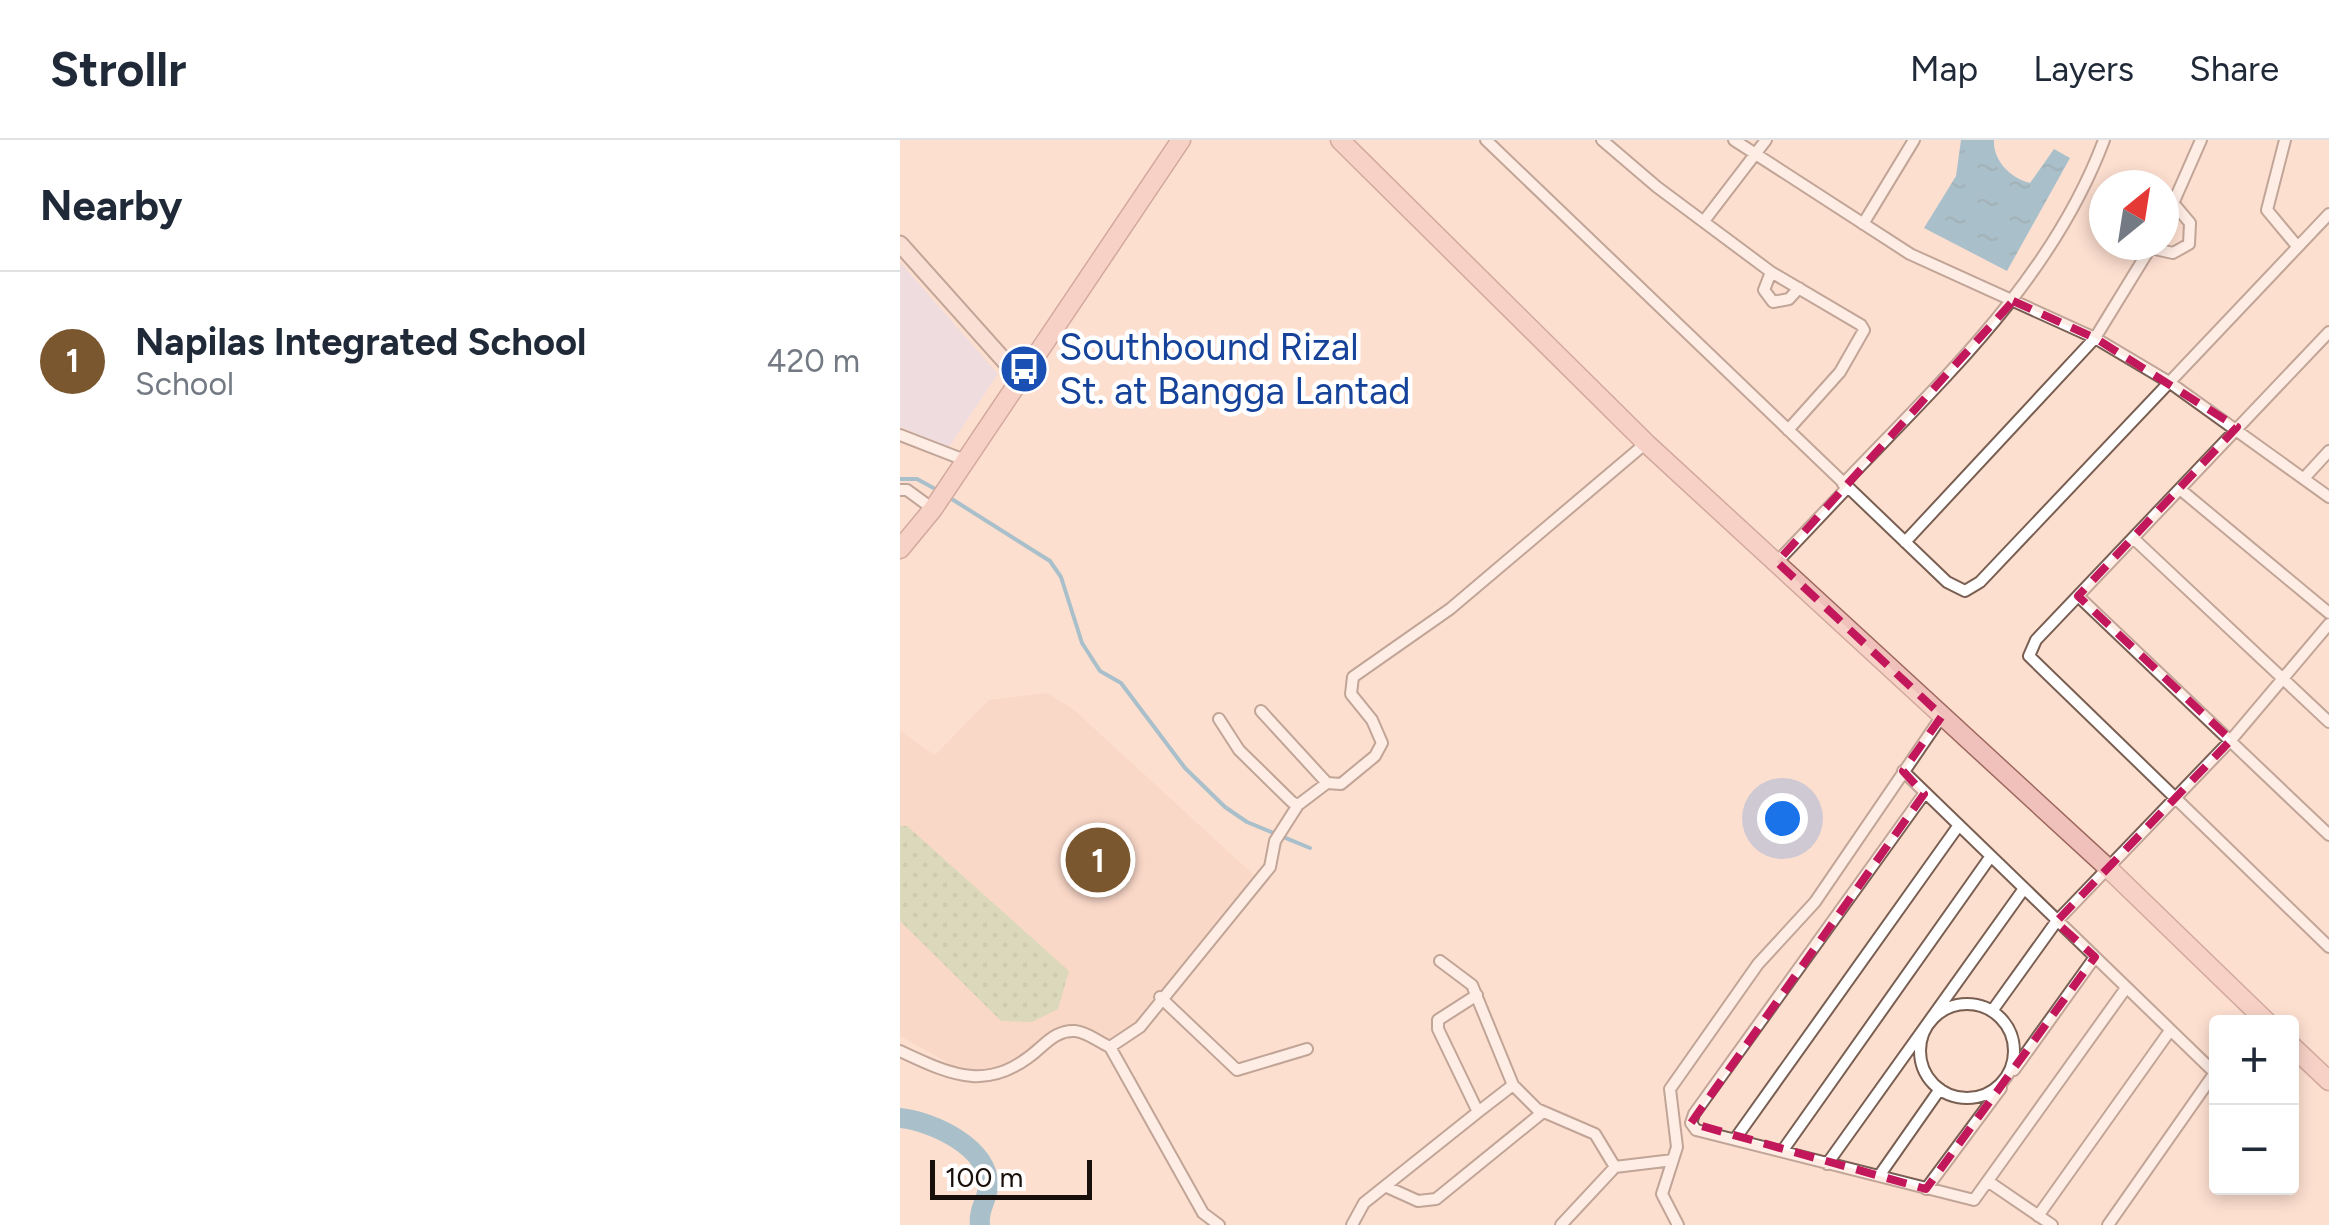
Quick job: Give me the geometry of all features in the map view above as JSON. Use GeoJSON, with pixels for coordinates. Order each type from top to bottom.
{"type":"FeatureCollection","features":[{"type":"Feature","properties":{"kind":"main road"},"geometry":{"type":"LineString","coordinates":[[900,548],[935,506],[962,459],[1181,140]]}},
{"type":"Feature","properties":{"kind":"main road"},"geometry":{"type":"LineString","coordinates":[[1340,140],[1646,443],[2109,868],[2255,1015]]}},
{"type":"Feature","properties":{"kind":"main road"},"geometry":{"type":"LineString","coordinates":[[2299,1053],[2329,1081]]}},
{"type":"Feature","properties":{"kind":"street"},"geometry":{"type":"LineString","coordinates":[[1486,140],[1905,542],[1955,588],[1970,590],[2329,214]]}},
{"type":"Feature","properties":{"kind":"street"},"geometry":{"type":"LineString","coordinates":[[1602,140],[1771,272],[1855,319],[1864,330],[1840,372],[1788,430]]}},
{"type":"Feature","properties":{"kind":"street"},"geometry":{"type":"LineString","coordinates":[[1734,140],[1910,254],[2095,338],[2169,382],[2306,476],[2329,497]]}},
{"type":"Feature","properties":{"kind":"street"},"geometry":{"type":"LineString","coordinates":[[1704,221],[1766,140]]}},
{"type":"Feature","properties":{"kind":"street"},"geometry":{"type":"LineString","coordinates":[[1863,224],[1914,140]]}},
{"type":"Feature","properties":{"kind":"street"},"geometry":{"type":"LineString","coordinates":[[1777,562],[2013,302],[2077,206],[2104,140]]}},
{"type":"Feature","properties":{"kind":"street"},"geometry":{"type":"LineString","coordinates":[[2179,192],[2201,140]]}},
{"type":"Feature","properties":{"kind":"street"},"geometry":{"type":"LineString","coordinates":[[2284,140],[2268,210],[2297,246]]}},
{"type":"Feature","properties":{"kind":"street"},"geometry":{"type":"LineString","coordinates":[[2179,210],[2190,223],[2189,244],[2179,250]]}},
{"type":"Feature","properties":{"kind":"street"},"geometry":{"type":"LineString","coordinates":[[900,244],[1019,377]]}},
{"type":"Feature","properties":{"kind":"street"},"geometry":{"type":"LineString","coordinates":[[1905,542],[2095,338],[2142,260]]}},
{"type":"Feature","properties":{"kind":"street"},"geometry":{"type":"LineString","coordinates":[[1771,272],[1764,290],[1773,302],[1789,299],[1799,288]]}},
{"type":"Feature","properties":{"kind":"street"},"geometry":{"type":"LineString","coordinates":[[2329,332],[2036,640],[2029,656],[2329,947]]}},
{"type":"Feature","properties":{"kind":"street"},"geometry":{"type":"LineString","coordinates":[[900,435],[962,459]]}},
{"type":"Feature","properties":{"kind":"street"},"geometry":{"type":"LineString","coordinates":[[1261,711],[1327,782],[1341,784],[1376,756],[1382,743],[1351,694],[1353,678],[1450,608],[1646,443]]}},
{"type":"Feature","properties":{"kind":"street"},"geometry":{"type":"LineString","coordinates":[[2306,476],[2329,452]]}},
{"type":"Feature","properties":{"kind":"street"},"geometry":{"type":"LineString","coordinates":[[900,490],[935,506]]}},
{"type":"Feature","properties":{"kind":"street"},"geometry":{"type":"LineString","coordinates":[[2181,490],[2329,613]]}},
{"type":"Feature","properties":{"kind":"street"},"geometry":{"type":"LineString","coordinates":[[2134,538],[2329,722]]}},
{"type":"Feature","properties":{"kind":"street"},"geometry":{"type":"LineString","coordinates":[[2078,596],[2329,835]]}},
{"type":"Feature","properties":{"kind":"street"},"geometry":{"type":"LineString","coordinates":[[1992,1011],[2056,922],[2231,740],[2329,624]]}},
{"type":"Feature","properties":{"kind":"street"},"geometry":{"type":"LineString","coordinates":[[1678,1225],[1662,1194],[1677,1148],[1670,1090],[1758,964],[1814,902],[1942,716]]}},
{"type":"Feature","properties":{"kind":"street"},"geometry":{"type":"LineString","coordinates":[[1219,719],[1239,750],[1272,786],[1298,805]]}},
{"type":"Feature","properties":{"kind":"street"},"geometry":{"type":"LineString","coordinates":[[1903,771],[2169,1032],[2209,1066]]}},
{"type":"Feature","properties":{"kind":"street"},"geometry":{"type":"LineString","coordinates":[[1110,1047],[1140,1027],[1270,868],[1275,840],[1298,805],[1327,782]]}},
{"type":"Feature","properties":{"kind":"street"},"geometry":{"type":"LineString","coordinates":[[1924,794],[1694,1114],[1691,1124],[1696,1130],[1974,1200],[2126,988]]}},
{"type":"Feature","properties":{"kind":"street"},"geometry":{"type":"LineString","coordinates":[[1735,1139],[1959,825]]}},
{"type":"Feature","properties":{"kind":"street"},"geometry":{"type":"LineString","coordinates":[[1783,1150],[1991,856]]}},
{"type":"Feature","properties":{"kind":"street"},"geometry":{"type":"LineString","coordinates":[[1826,1164],[2024,890]]}},
{"type":"Feature","properties":{"kind":"street"},"geometry":{"type":"LineString","coordinates":[[1926,1189],[2095,957]]}},
{"type":"Feature","properties":{"kind":"street"},"geometry":{"type":"LineString","coordinates":[[1440,962],[1465,976],[1477,995],[1513,1084],[1544,1112],[1595,1134],[1615,1167]]}},
{"type":"Feature","properties":{"kind":"street"},"geometry":{"type":"LineString","coordinates":[[1477,995],[1436,1023],[1478,1112]]}},
{"type":"Feature","properties":{"kind":"street"},"geometry":{"type":"LineString","coordinates":[[1160,998],[1238,1070],[1306,1049]]}},
{"type":"Feature","properties":{"kind":"street"},"geometry":{"type":"LineString","coordinates":[[1964,1004],[1992,1011],[2011,1033],[2014,1048],[2007,1079],[1980,1097],[1964,1098],[1940,1089],[1925,1073],[1920,1057],[1926,1026],[1949,1008],[1964,1004]]}},
{"type":"Feature","properties":{"kind":"street"},"geometry":{"type":"LineString","coordinates":[[900,1051],[957,1076],[982,1077],[1012,1069],[1052,1036],[1072,1030],[1110,1047],[1202,1214],[1218,1225]]}},
{"type":"Feature","properties":{"kind":"street"},"geometry":{"type":"LineString","coordinates":[[2038,1216],[2169,1032]]}},
{"type":"Feature","properties":{"kind":"street"},"geometry":{"type":"LineString","coordinates":[[2108,1225],[2209,1082]]}},
{"type":"Feature","properties":{"kind":"street"},"geometry":{"type":"LineString","coordinates":[[1352,1225],[1364,1203],[1513,1084]]}},
{"type":"Feature","properties":{"kind":"street"},"geometry":{"type":"LineString","coordinates":[[1879,1176],[1940,1089]]}},
{"type":"Feature","properties":{"kind":"street"},"geometry":{"type":"LineString","coordinates":[[1387,1187],[1418,1201],[1436,1199],[1544,1112]]}},
{"type":"Feature","properties":{"kind":"street"},"geometry":{"type":"LineString","coordinates":[[1561,1225],[1615,1167],[1673,1160]]}},
{"type":"Feature","properties":{"kind":"street"},"geometry":{"type":"LineString","coordinates":[[1989,1182],[2052,1225]]}},
{"type":"Feature","properties":{"kind":"highlighted area"},"geometry":{"type":"Polygon","coordinates":[[[2013,301],[2095,338],[2237,427],[2078,596],[2231,740],[2056,922],[2095,957],[1926,1189],[1691,1123],[1924,794],[1903,771],[1942,716],[1777,562],[2013,301]]]}},
{"type":"Feature","properties":{"kind":"shaded area"},"geometry":{"type":"Polygon","coordinates":[[[900,262],[998,374],[949,447],[900,427],[900,262]]]}},
{"type":"Feature","properties":{"kind":"shaded area"},"geometry":{"type":"Polygon","coordinates":[[[1047,693],[1073,709],[1256,877],[1133,1025],[1115,1039],[1104,1041],[1077,1026],[1054,1030],[1013,1065],[974,1070],[952,1065],[900,1036],[900,731],[935,755],[989,700],[1047,693]]]}},
{"type":"Feature","properties":{"kind":"green space"},"geometry":{"type":"Polygon","coordinates":[[[900,826],[907,826],[1069,971],[1058,1009],[1032,1022],[1001,1021],[900,921],[900,826]]]}},
{"type":"Feature","properties":{"kind":"water"},"geometry":{"type":"Polygon","coordinates":[[[1961,140],[1994,140],[2004,168],[2030,183],[2054,149],[2070,158],[2007,271],[1924,228],[1956,176],[1961,140]]]}},
{"type":"Feature","properties":{"kind":"waterway"},"geometry":{"type":"LineString","coordinates":[[900,479],[917,479],[939,491]]}},
{"type":"Feature","properties":{"kind":"waterway"},"geometry":{"type":"LineString","coordinates":[[947,496],[1050,561],[1061,577],[1082,643],[1100,671],[1121,683],[1185,768],[1225,807],[1247,822],[1310,848]]}},
{"type":"Feature","properties":{"kind":"waterway"},"geometry":{"type":"LineString","coordinates":[[900,1118],[943,1131],[980,1160],[988,1187],[980,1225]]}},
{"type":"Feature","properties":{"kind":"place","name":"Southbound Rizal St. at Bangga Lantad"},"geometry":{"type":"Point","coordinates":[1024,369]}},
{"type":"Feature","properties":{"kind":"place","name":"Napilas Integrated School"},"geometry":{"type":"Point","coordinates":[1098,860]}}]}
